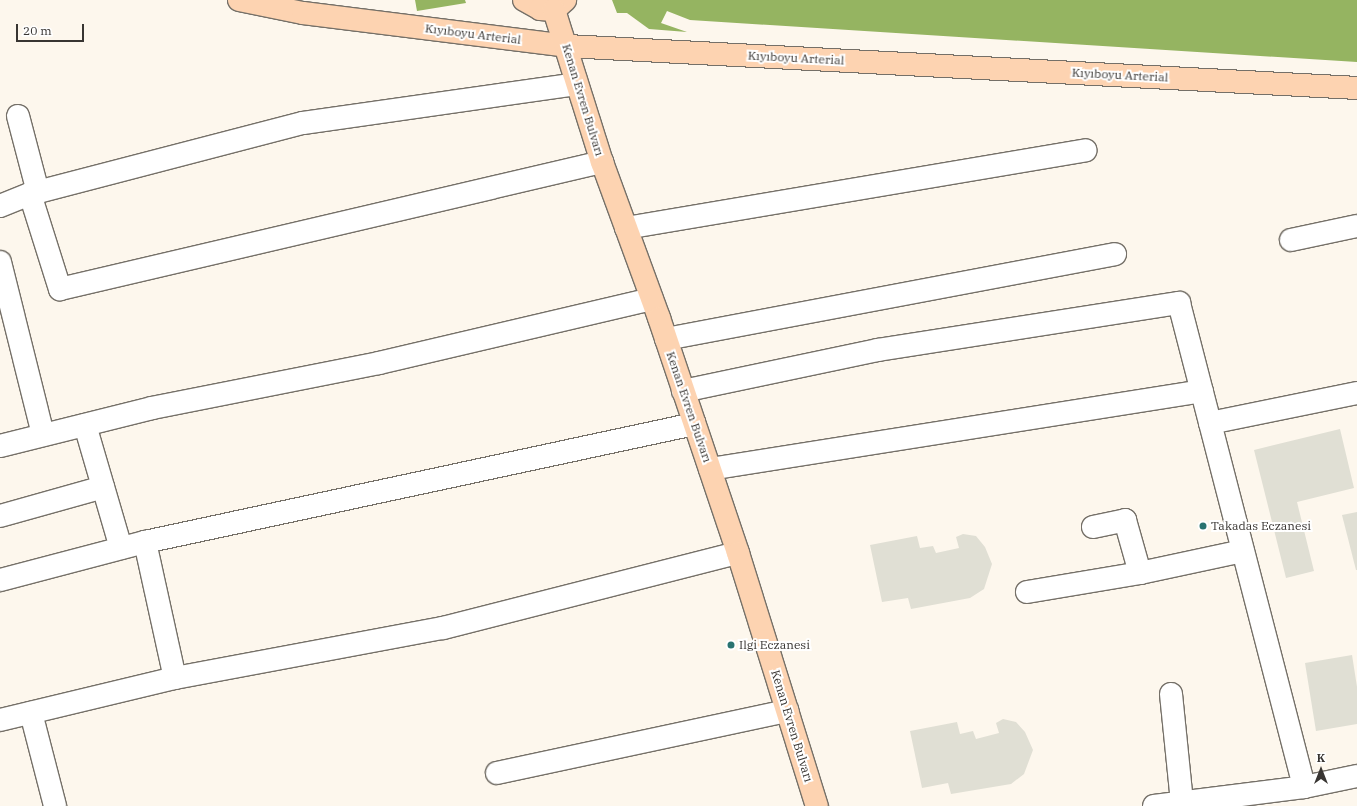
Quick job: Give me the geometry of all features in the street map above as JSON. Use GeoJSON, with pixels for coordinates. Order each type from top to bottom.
{"type":"FeatureCollection","features":[{"type":"Feature","properties":{"kind":"main road","name":"Kıyıboyu Arterial"},"geometry":{"type":"LineString","coordinates":[[238,0],[303,13],[567,46],[1357,88]]}},
{"type":"Feature","properties":{"kind":"main road"},"geometry":{"type":"LineString","coordinates":[[524,0],[540,9],[560,5]]}},
{"type":"Feature","properties":{"kind":"main road","name":"Kenan Evren Bulvarı"},"geometry":{"type":"LineString","coordinates":[[560,5],[567,46],[576,84],[602,162],[684,391],[738,553],[817,806]]}},
{"type":"Feature","properties":{"kind":"street"},"geometry":{"type":"LineString","coordinates":[[0,206],[34,193],[303,123],[576,84]]}},
{"type":"Feature","properties":{"kind":"street"},"geometry":{"type":"LineString","coordinates":[[18,116],[34,193],[60,289],[602,162]]}},
{"type":"Feature","properties":{"kind":"street"},"geometry":{"type":"LineString","coordinates":[[626,228],[1085,150]]}},
{"type":"Feature","properties":{"kind":"street"},"geometry":{"type":"LineString","coordinates":[[1291,240],[1357,226]]}},
{"type":"Feature","properties":{"kind":"street"},"geometry":{"type":"LineString","coordinates":[[666,339],[1115,254]]}},
{"type":"Feature","properties":{"kind":"street"},"geometry":{"type":"LineString","coordinates":[[0,262],[43,435]]}},
{"type":"Feature","properties":{"kind":"street"},"geometry":{"type":"LineString","coordinates":[[0,446],[152,408],[379,363],[652,299]]}},
{"type":"Feature","properties":{"kind":"street"},"geometry":{"type":"LineString","coordinates":[[684,391],[878,350],[1179,302],[1304,787]]}},
{"type":"Feature","properties":{"kind":"street"},"geometry":{"type":"LineString","coordinates":[[710,469],[1202,391]]}},
{"type":"Feature","properties":{"kind":"street"},"geometry":{"type":"LineString","coordinates":[[1210,423],[1357,393]]}},
{"type":"Feature","properties":{"kind":"street"},"geometry":{"type":"LineString","coordinates":[[0,580],[145,542],[694,424]]}},
{"type":"Feature","properties":{"kind":"street"},"geometry":{"type":"LineString","coordinates":[[85,425],[121,548]]}},
{"type":"Feature","properties":{"kind":"street"},"geometry":{"type":"LineString","coordinates":[[0,516],[103,487]]}},
{"type":"Feature","properties":{"kind":"street"},"geometry":{"type":"LineString","coordinates":[[1093,527],[1125,520],[1140,573]]}},
{"type":"Feature","properties":{"kind":"street"},"geometry":{"type":"LineString","coordinates":[[145,542],[175,678]]}},
{"type":"Feature","properties":{"kind":"street"},"geometry":{"type":"LineString","coordinates":[[1027,592],[1140,573],[1243,550]]}},
{"type":"Feature","properties":{"kind":"street"},"geometry":{"type":"LineString","coordinates":[[0,720],[175,678],[443,628],[738,553]]}},
{"type":"Feature","properties":{"kind":"street"},"geometry":{"type":"LineString","coordinates":[[1171,694],[1182,802]]}},
{"type":"Feature","properties":{"kind":"street"},"geometry":{"type":"LineString","coordinates":[[497,773],[787,711]]}},
{"type":"Feature","properties":{"kind":"street"},"geometry":{"type":"LineString","coordinates":[[31,713],[55,806]]}},
{"type":"Feature","properties":{"kind":"street"},"geometry":{"type":"LineString","coordinates":[[1154,806],[1304,787],[1357,776]]}},
{"type":"Feature","properties":{"kind":"shaded area"},"geometry":{"type":"Polygon","coordinates":[[[415,0],[465,0],[466,3],[417,11],[415,0]]]}},
{"type":"Feature","properties":{"kind":"shaded area"},"geometry":{"type":"Polygon","coordinates":[[[612,0],[1357,0],[1357,62],[690,20],[667,11],[661,23],[687,32],[649,29],[627,13],[617,13],[612,0]]]}},
{"type":"Feature","properties":{"kind":"building"},"geometry":{"type":"Polygon","coordinates":[[[1340,429],[1354,488],[1297,502],[1314,571],[1286,578],[1254,450],[1340,429]]]}},
{"type":"Feature","properties":{"kind":"building"},"geometry":{"type":"Polygon","coordinates":[[[1357,512],[1357,570],[1356,570],[1342,515],[1357,512]]]}},
{"type":"Feature","properties":{"kind":"building"},"geometry":{"type":"Polygon","coordinates":[[[963,534],[976,536],[985,547],[992,564],[984,589],[970,598],[911,609],[908,598],[882,602],[870,545],[917,536],[920,548],[933,546],[936,553],[959,548],[956,537],[963,534]]]}},
{"type":"Feature","properties":{"kind":"building"},"geometry":{"type":"Polygon","coordinates":[[[1352,655],[1357,687],[1357,724],[1316,731],[1305,663],[1352,655]]]}},
{"type":"Feature","properties":{"kind":"building"},"geometry":{"type":"Polygon","coordinates":[[[1003,719],[1016,722],[1025,732],[1033,750],[1024,774],[1011,784],[951,794],[948,783],[922,788],[910,731],[957,722],[960,734],[973,731],[976,739],[999,733],[996,723],[1003,719]]]}},
{"type":"Feature","properties":{"kind":"place","name":"Takadas Eczanesi"},"geometry":{"type":"Point","coordinates":[1203,526]}},
{"type":"Feature","properties":{"kind":"place","name":"Ilgi Eczanesi"},"geometry":{"type":"Point","coordinates":[731,645]}}]}
